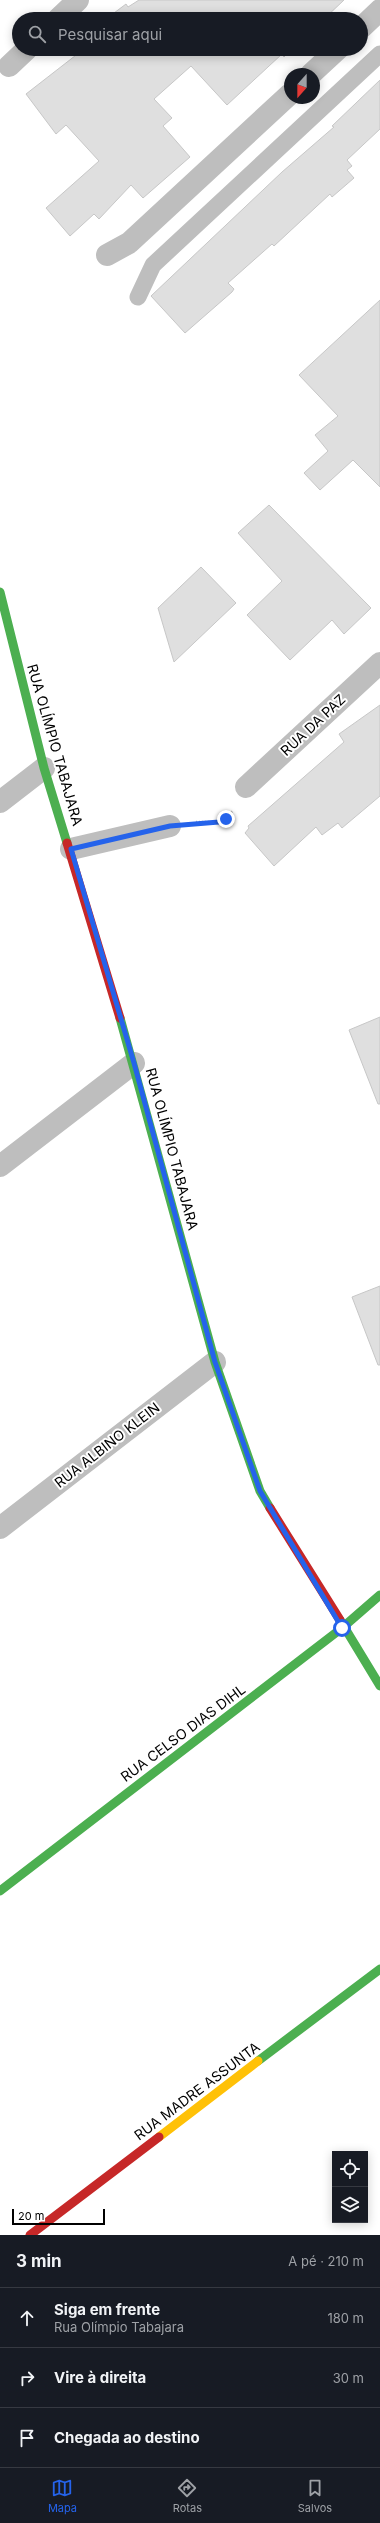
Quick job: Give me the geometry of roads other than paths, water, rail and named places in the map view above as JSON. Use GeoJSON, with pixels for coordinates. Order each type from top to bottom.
{"type":"FeatureCollection","features":[{"type":"Feature","properties":{"kind":"street"},"geometry":{"type":"LineString","coordinates":[[65,12],[78,0]]}},
{"type":"Feature","properties":{"kind":"street"},"geometry":{"type":"LineString","coordinates":[[368,21],[380,10]]}},
{"type":"Feature","properties":{"kind":"street"},"geometry":{"type":"LineString","coordinates":[[9,66],[20,56]]}},
{"type":"Feature","properties":{"kind":"street"},"geometry":{"type":"LineString","coordinates":[[317,68],[330,56]]}},
{"type":"Feature","properties":{"kind":"street"},"geometry":{"type":"LineString","coordinates":[[107,255],[129,243],[284,100]]}},
{"type":"Feature","properties":{"kind":"street","name":"RUA OLÍMPIO TABAJARA"},"geometry":{"type":"LineString","coordinates":[[0,592],[44,768],[71,849],[134,1063],[215,1362],[260,1491],[342,1628],[380,1686]]}},
{"type":"Feature","properties":{"kind":"street","name":"RUA DA PAZ"},"geometry":{"type":"LineString","coordinates":[[246,787],[380,664]]}},
{"type":"Feature","properties":{"kind":"street"},"geometry":{"type":"LineString","coordinates":[[0,802],[44,768]]}},
{"type":"Feature","properties":{"kind":"street"},"geometry":{"type":"LineString","coordinates":[[71,849],[170,826]]}},
{"type":"Feature","properties":{"kind":"street"},"geometry":{"type":"LineString","coordinates":[[0,1166],[134,1063]]}},
{"type":"Feature","properties":{"kind":"street","name":"RUA ALBINO KLEIN"},"geometry":{"type":"LineString","coordinates":[[0,1528],[215,1362]]}},
{"type":"Feature","properties":{"kind":"street","name":"RUA CELSO DIAS DIHL"},"geometry":{"type":"LineString","coordinates":[[0,1891],[342,1628],[380,1595]]}},
{"type":"Feature","properties":{"kind":"street","name":"RUA MADRE ASSUNTA"},"geometry":{"type":"LineString","coordinates":[[30,2235],[380,1969]]}},
{"type":"Feature","properties":{"kind":"lane"},"geometry":{"type":"LineString","coordinates":[[138,297],[153,265],[380,54]]}}]}
